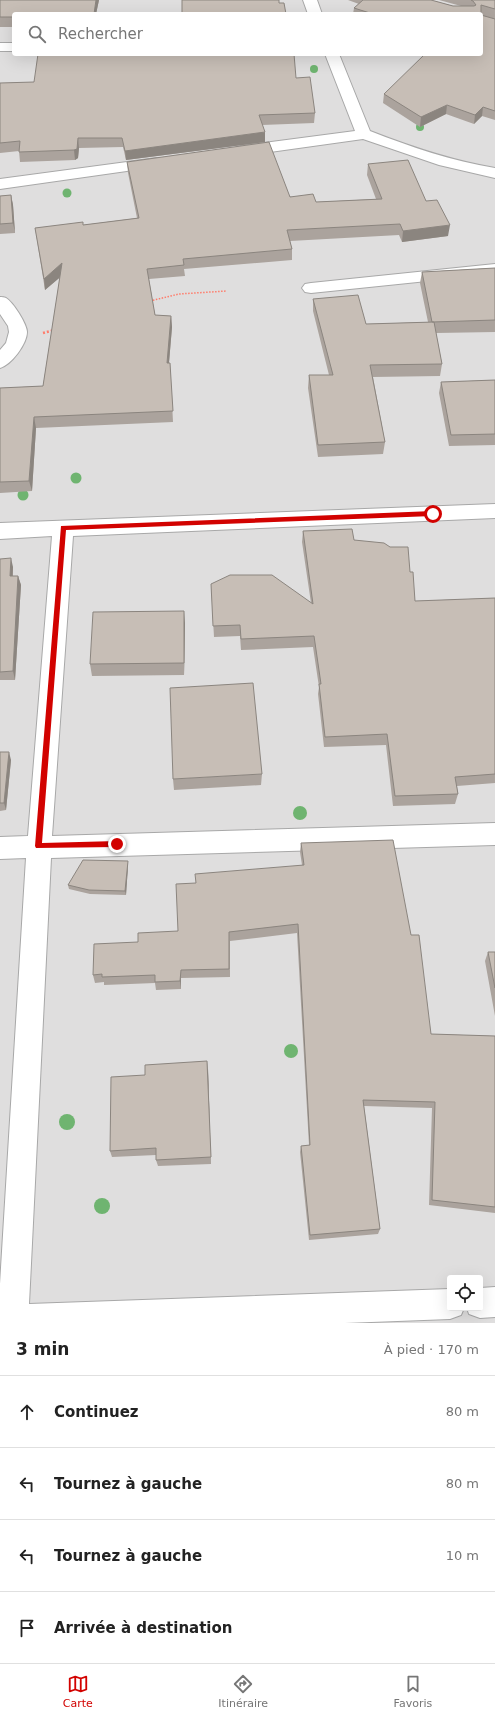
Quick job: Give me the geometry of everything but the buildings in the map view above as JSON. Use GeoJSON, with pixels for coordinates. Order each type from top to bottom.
{"type":"FeatureCollection","features":[{"type":"Feature","properties":{"kind":"street"},"geometry":{"type":"LineString","coordinates":[[310,0],[314,12]]}},
{"type":"Feature","properties":{"kind":"street"},"geometry":{"type":"LineString","coordinates":[[0,47],[12,47]]}},
{"type":"Feature","properties":{"kind":"street"},"geometry":{"type":"LineString","coordinates":[[333,56],[364,134]]}},
{"type":"Feature","properties":{"kind":"street"},"geometry":{"type":"LineString","coordinates":[[230,153],[364,134],[440,162],[495,173]]}},
{"type":"Feature","properties":{"kind":"street"},"geometry":{"type":"LineString","coordinates":[[0,184],[174,160]]}},
{"type":"Feature","properties":{"kind":"street"},"geometry":{"type":"LineString","coordinates":[[311,288],[495,269]]}},
{"type":"Feature","properties":{"kind":"street"},"geometry":{"type":"LineString","coordinates":[[0,302],[18,327],[18,339],[0,362]]}},
{"type":"Feature","properties":{"kind":"street"},"geometry":{"type":"LineString","coordinates":[[0,531],[495,511]]}},
{"type":"Feature","properties":{"kind":"street"},"geometry":{"type":"LineString","coordinates":[[63,528],[38,846],[9,1321],[447,1304]]}},
{"type":"Feature","properties":{"kind":"street"},"geometry":{"type":"LineString","coordinates":[[0,848],[495,834]]}},
{"type":"Feature","properties":{"kind":"street"},"geometry":{"type":"LineString","coordinates":[[483,1303],[495,1302]]}},
{"type":"Feature","properties":{"kind":"path"},"geometry":{"type":"LineString","coordinates":[[146,302],[179,294],[227,291]]}},
{"type":"Feature","properties":{"kind":"path"},"geometry":{"type":"LineString","coordinates":[[18,339],[59,329]]}},
{"type":"Feature","properties":{"kind":"shaded area"},"geometry":{"type":"Polygon","coordinates":[[[0,0],[495,0],[495,1323],[0,1323],[0,0]]]}},
{"type":"Feature","properties":{"kind":"route"},"geometry":{"type":"LineString","coordinates":[[117,844],[38,846],[63,528],[433,514]]}}]}
